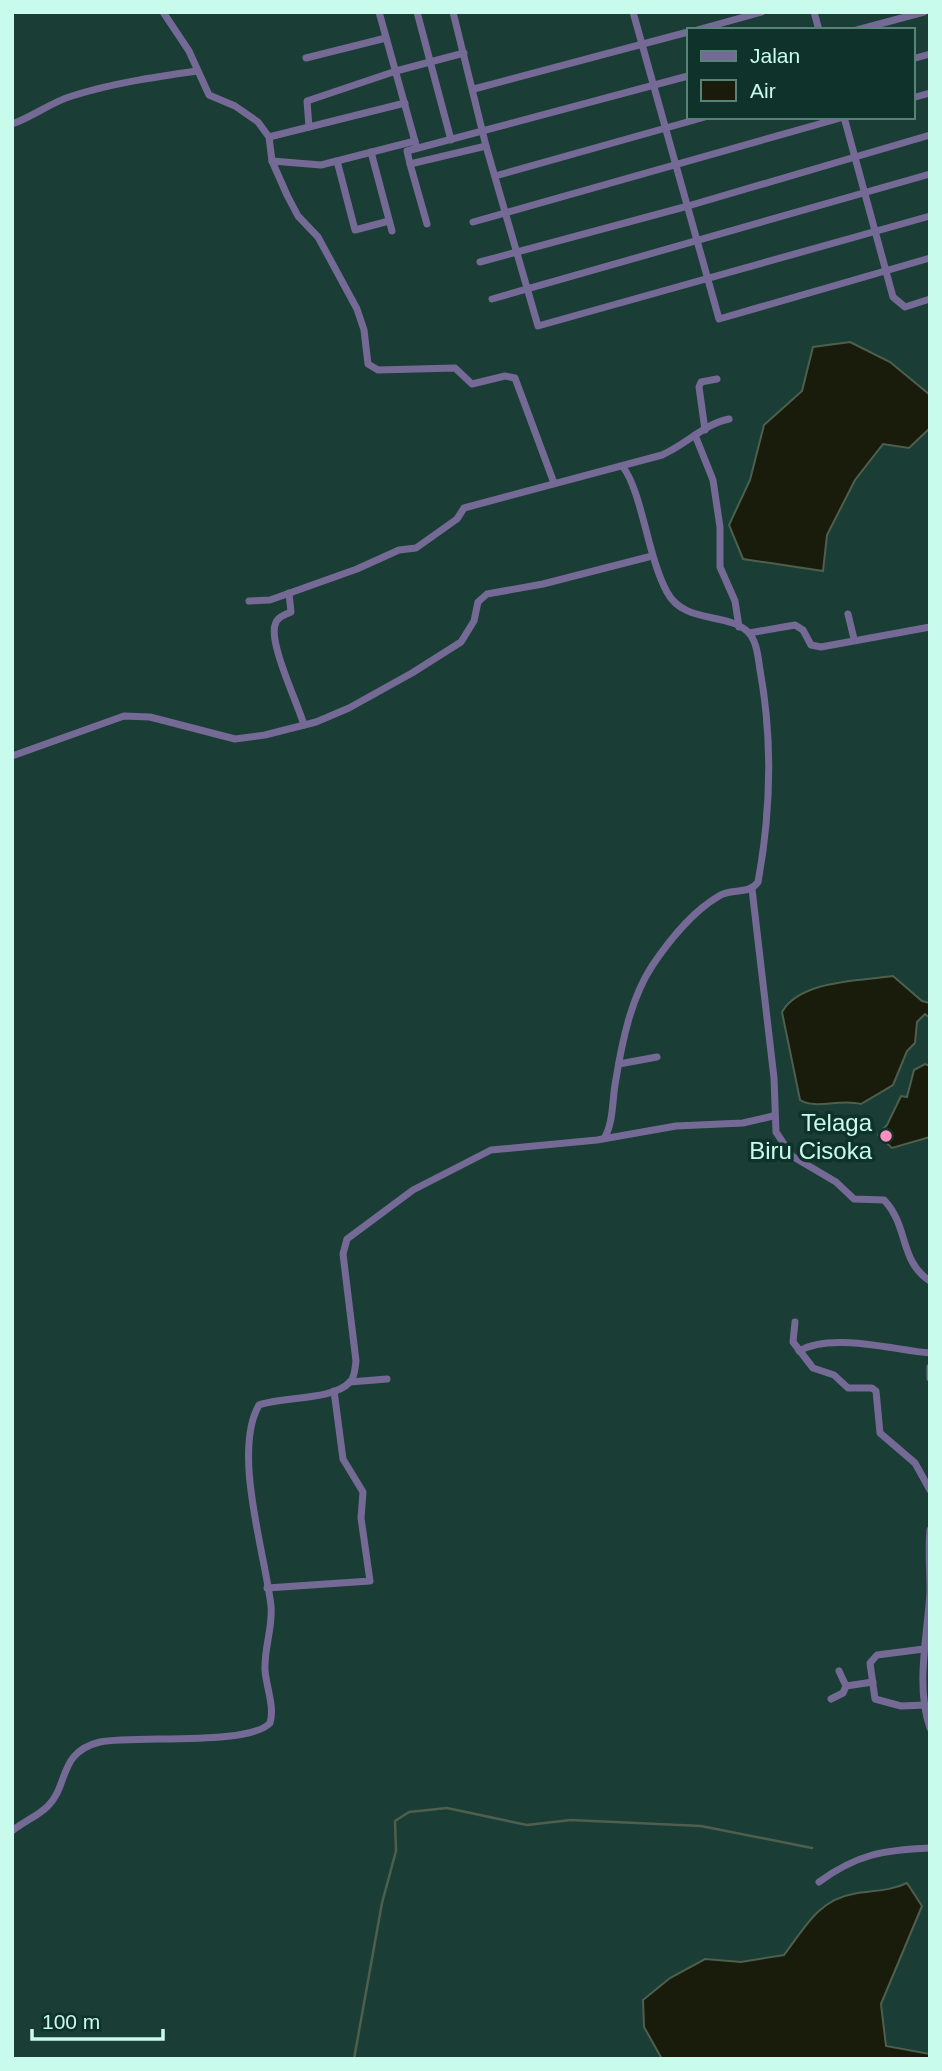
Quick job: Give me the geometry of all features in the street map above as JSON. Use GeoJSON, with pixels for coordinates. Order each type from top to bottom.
{"type":"FeatureCollection","features":[{"type":"Feature","properties":{"kind":"street"},"geometry":{"type":"LineString","coordinates":[[163,12],[189,51],[209,94],[258,122],[269,137],[272,162],[298,216],[318,237],[357,309],[364,330],[368,364],[378,370],[455,368],[472,384],[505,376],[515,378],[554,484]]}},
{"type":"Feature","properties":{"kind":"street"},"geometry":{"type":"LineString","coordinates":[[379,12],[416,145]]}},
{"type":"Feature","properties":{"kind":"street"},"geometry":{"type":"LineString","coordinates":[[417,12],[451,140]]}},
{"type":"Feature","properties":{"kind":"street"},"geometry":{"type":"LineString","coordinates":[[453,12],[486,146],[530,290],[538,326],[930,216]]}},
{"type":"Feature","properties":{"kind":"street"},"geometry":{"type":"LineString","coordinates":[[634,12],[640,45],[719,319],[930,258]]}},
{"type":"Feature","properties":{"kind":"street"},"geometry":{"type":"LineString","coordinates":[[704,28],[762,12]]}},
{"type":"Feature","properties":{"kind":"street"},"geometry":{"type":"LineString","coordinates":[[865,28],[924,12]]}},
{"type":"Feature","properties":{"kind":"street"},"geometry":{"type":"LineString","coordinates":[[474,89],[687,32]]}},
{"type":"Feature","properties":{"kind":"street"},"geometry":{"type":"LineString","coordinates":[[306,58],[386,38]]}},
{"type":"Feature","properties":{"kind":"street"},"geometry":{"type":"LineString","coordinates":[[309,127],[307,101],[396,71],[464,53]]}},
{"type":"Feature","properties":{"kind":"street"},"geometry":{"type":"LineString","coordinates":[[12,124],[32,117],[69,96],[141,79],[197,71]]}},
{"type":"Feature","properties":{"kind":"street"},"geometry":{"type":"LineString","coordinates":[[272,162],[299,165],[337,161],[371,152],[451,140],[687,76]]}},
{"type":"Feature","properties":{"kind":"street"},"geometry":{"type":"LineString","coordinates":[[269,137],[405,103]]}},
{"type":"Feature","properties":{"kind":"street"},"geometry":{"type":"LineString","coordinates":[[495,176],[698,119]]}},
{"type":"Feature","properties":{"kind":"street"},"geometry":{"type":"LineString","coordinates":[[473,222],[837,119]]}},
{"type":"Feature","properties":{"kind":"street"},"geometry":{"type":"LineString","coordinates":[[845,119],[893,297],[905,307],[930,299]]}},
{"type":"Feature","properties":{"kind":"street"},"geometry":{"type":"LineString","coordinates":[[480,262],[688,206],[930,135]]}},
{"type":"Feature","properties":{"kind":"street"},"geometry":{"type":"LineString","coordinates":[[416,145],[407,151],[426,224]]}},
{"type":"Feature","properties":{"kind":"street"},"geometry":{"type":"LineString","coordinates":[[411,164],[486,146]]}},
{"type":"Feature","properties":{"kind":"street"},"geometry":{"type":"LineString","coordinates":[[371,152],[392,231]]}},
{"type":"Feature","properties":{"kind":"street"},"geometry":{"type":"LineString","coordinates":[[337,161],[355,230],[389,221]]}},
{"type":"Feature","properties":{"kind":"street"},"geometry":{"type":"LineString","coordinates":[[492,299],[930,174]]}},
{"type":"Feature","properties":{"kind":"street"},"geometry":{"type":"LineString","coordinates":[[705,430],[699,387],[701,382],[717,379]]}},
{"type":"Feature","properties":{"kind":"street"},"geometry":{"type":"LineString","coordinates":[[249,601],[270,600],[356,569],[398,550],[416,548],[457,519],[464,508],[662,455],[686,444],[710,424],[729,419]]}},
{"type":"Feature","properties":{"kind":"street"},"geometry":{"type":"LineString","coordinates":[[695,435],[713,480],[720,527],[720,567],[735,601],[739,627]]}},
{"type":"Feature","properties":{"kind":"street"},"geometry":{"type":"LineString","coordinates":[[605,1137],[610,1129],[619,1064],[639,993],[653,966],[677,934],[719,895],[752,889],[758,882],[770,760],[761,676],[755,645],[749,633],[739,627],[690,612],[674,601],[665,588],[652,556],[623,467]]}},
{"type":"Feature","properties":{"kind":"street"},"geometry":{"type":"LineString","coordinates":[[12,756],[124,716],[150,717],[235,738],[304,725],[349,708],[461,642],[474,621],[482,597],[652,556]]}},
{"type":"Feature","properties":{"kind":"street"},"geometry":{"type":"LineString","coordinates":[[289,593],[291,612],[279,617],[274,627],[278,651],[304,725]]}},
{"type":"Feature","properties":{"kind":"street"},"geometry":{"type":"LineString","coordinates":[[848,614],[854,639]]}},
{"type":"Feature","properties":{"kind":"street"},"geometry":{"type":"LineString","coordinates":[[749,633],[795,625],[803,631],[814,647],[930,627]]}},
{"type":"Feature","properties":{"kind":"street"},"geometry":{"type":"LineString","coordinates":[[752,889],[774,1078],[774,1116],[782,1143],[792,1156],[836,1182],[854,1199],[884,1199],[897,1218],[912,1267],[930,1281]]}},
{"type":"Feature","properties":{"kind":"street"},"geometry":{"type":"LineString","coordinates":[[619,1064],[657,1057]]}},
{"type":"Feature","properties":{"kind":"street"},"geometry":{"type":"LineString","coordinates":[[350,1382],[356,1361],[343,1254],[347,1239],[413,1190],[483,1153],[517,1146],[676,1126],[743,1123],[774,1116]]}},
{"type":"Feature","properties":{"kind":"street"},"geometry":{"type":"LineString","coordinates":[[795,1321],[793,1342],[813,1368],[834,1375],[844,1386],[874,1389],[880,1433],[915,1463],[930,1490]]}},
{"type":"Feature","properties":{"kind":"street"},"geometry":{"type":"LineString","coordinates":[[799,1351],[808,1346],[860,1342],[930,1353]]}},
{"type":"Feature","properties":{"kind":"street"},"geometry":{"type":"LineString","coordinates":[[930,1367],[930,1378]]}},
{"type":"Feature","properties":{"kind":"street"},"geometry":{"type":"LineString","coordinates":[[12,1831],[47,1807],[69,1762],[98,1743],[219,1737],[265,1727],[272,1717],[265,1672],[271,1622],[249,1458],[255,1413],[259,1405],[267,1402],[334,1391],[350,1382],[387,1379]]}},
{"type":"Feature","properties":{"kind":"street"},"geometry":{"type":"LineString","coordinates":[[267,1588],[370,1581],[361,1518],[363,1492],[343,1460],[334,1391]]}},
{"type":"Feature","properties":{"kind":"street"},"geometry":{"type":"LineString","coordinates":[[930,1530],[930,1592],[925,1649],[926,1705],[930,1728]]}},
{"type":"Feature","properties":{"kind":"street"},"geometry":{"type":"LineString","coordinates":[[925,1649],[877,1655],[870,1663],[875,1699],[911,1707],[926,1705]]}},
{"type":"Feature","properties":{"kind":"street"},"geometry":{"type":"LineString","coordinates":[[839,1671],[846,1686]]}},
{"type":"Feature","properties":{"kind":"street"},"geometry":{"type":"LineString","coordinates":[[846,1686],[873,1682]]}},
{"type":"Feature","properties":{"kind":"street"},"geometry":{"type":"LineString","coordinates":[[831,1699],[842,1693],[846,1686]]}},
{"type":"Feature","properties":{"kind":"street"},"geometry":{"type":"LineString","coordinates":[[819,1882],[844,1864],[885,1850],[930,1848]]}},
{"type":"Feature","properties":{"kind":"water"},"geometry":{"type":"Polygon","coordinates":[[[850,342],[890,362],[930,395],[930,428],[909,448],[883,444],[855,480],[827,535],[823,571],[743,559],[729,525],[750,480],[764,425],[802,391],[813,347],[850,342]]]}},
{"type":"Feature","properties":{"kind":"water","name":"Telaga Biru Cisoka"},"geometry":{"type":"Polygon","coordinates":[[[893,976],[922,1001],[930,1003],[930,1018],[925,1014],[917,1022],[915,1043],[907,1051],[893,1085],[861,1104],[813,1104],[800,1100],[782,1012],[791,1001],[816,988],[893,976]]]}},
{"type":"Feature","properties":{"kind":"water","name":"Telaga Biru Cisoka"},"geometry":{"type":"Polygon","coordinates":[[[925,1064],[930,1066],[930,1137],[892,1148],[878,1135],[887,1125],[901,1096],[907,1097],[914,1070],[925,1064]]]}},
{"type":"Feature","properties":{"kind":"water"},"geometry":{"type":"Polygon","coordinates":[[[907,1883],[922,1906],[881,2004],[886,2046],[930,2054],[930,2059],[662,2059],[644,2027],[643,2000],[670,1978],[705,1959],[741,1962],[784,1955],[805,1926],[830,1902],[853,1894],[907,1883]]]}},
{"type":"Feature","properties":{"kind":"waterway"},"geometry":{"type":"LineString","coordinates":[[354,2059],[382,1903],[396,1851],[395,1821],[409,1812],[447,1808],[527,1825],[571,1820],[701,1826],[812,1848]]}},
{"type":"Feature","properties":{"kind":"place","name":"Telaga Biru Cisoka"},"geometry":{"type":"Point","coordinates":[886,1136]}}]}
